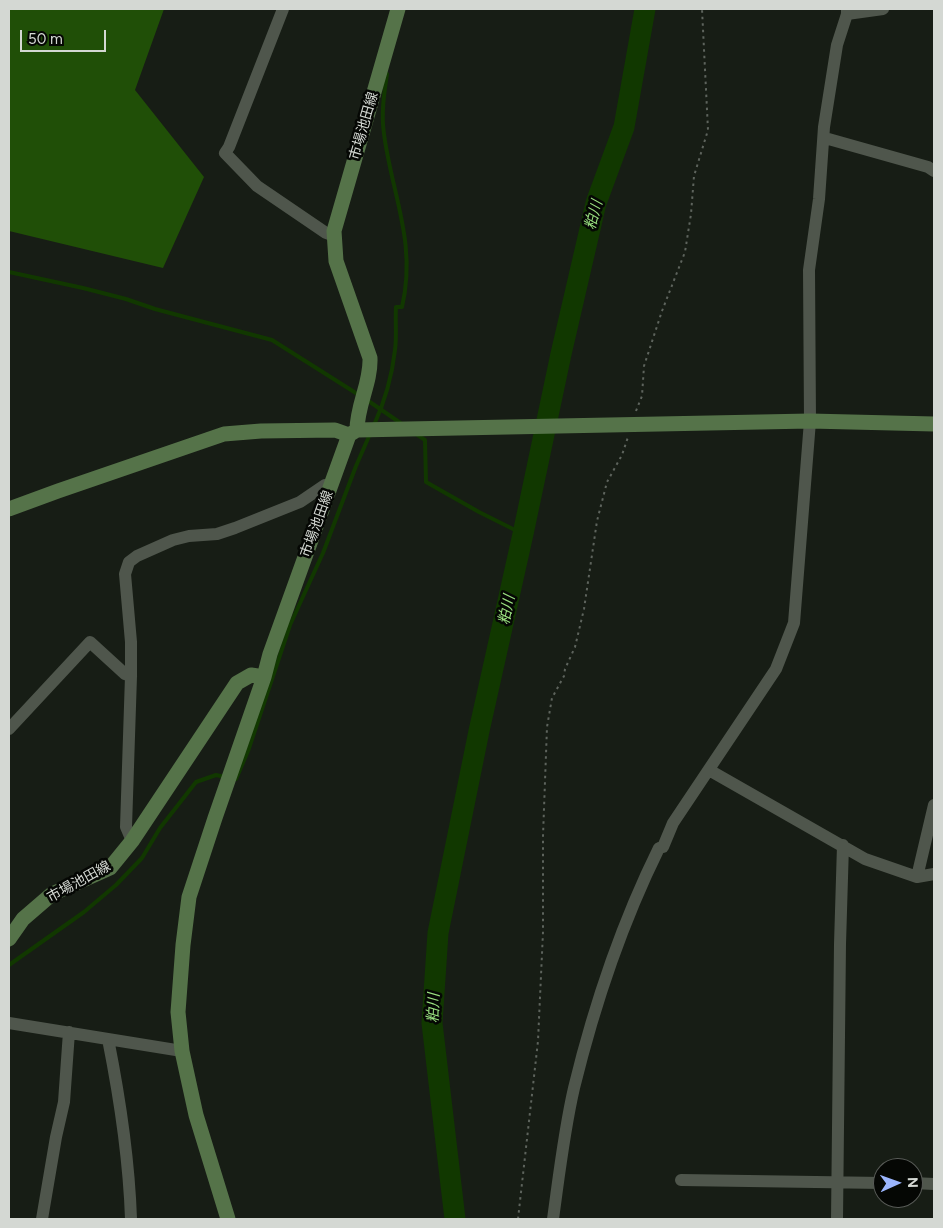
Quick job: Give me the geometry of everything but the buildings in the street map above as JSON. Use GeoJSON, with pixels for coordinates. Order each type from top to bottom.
{"type":"FeatureCollection","features":[{"type":"Feature","properties":{"kind":"street"},"geometry":{"type":"LineString","coordinates":[[282,9],[229,147],[225,153],[257,186],[326,233],[334,236]]}},
{"type":"Feature","properties":{"kind":"street","name":"市場池田線"},"geometry":{"type":"LineString","coordinates":[[9,939],[23,919],[52,894],[110,868],[132,841],[237,683],[251,675],[264,677],[270,654],[331,485],[353,432],[370,371],[370,358],[336,261],[334,236],[398,9]]}},
{"type":"Feature","properties":{"kind":"street"},"geometry":{"type":"LineString","coordinates":[[553,1219],[560,1162],[574,1089],[599,1002],[642,882],[660,848],[663,847],[673,823],[776,669],[794,624],[809,270],[825,138],[824,127],[837,45],[847,12],[883,9]]}},
{"type":"Feature","properties":{"kind":"street"},"geometry":{"type":"LineString","coordinates":[[825,138],[934,171]]}},
{"type":"Feature","properties":{"kind":"street"},"geometry":{"type":"LineString","coordinates":[[9,509],[58,490],[224,434],[261,431],[335,430],[353,432],[384,428],[804,421],[934,424]]}},
{"type":"Feature","properties":{"kind":"street"},"geometry":{"type":"LineString","coordinates":[[132,841],[126,827],[131,642],[125,574],[129,562],[137,556],[173,540],[189,536],[216,534],[234,528],[300,502],[325,485],[331,485]]}},
{"type":"Feature","properties":{"kind":"street"},"geometry":{"type":"LineString","coordinates":[[9,729],[90,642],[125,674],[131,676]]}},
{"type":"Feature","properties":{"kind":"street"},"geometry":{"type":"LineString","coordinates":[[228,1219],[196,1115],[182,1051],[178,1012],[189,898],[264,677]]}},
{"type":"Feature","properties":{"kind":"street"},"geometry":{"type":"LineString","coordinates":[[709,770],[866,859],[917,877],[934,874]]}},
{"type":"Feature","properties":{"kind":"street"},"geometry":{"type":"LineString","coordinates":[[917,877],[934,805]]}},
{"type":"Feature","properties":{"kind":"street"},"geometry":{"type":"LineString","coordinates":[[837,1219],[836,1182],[843,845]]}},
{"type":"Feature","properties":{"kind":"street"},"geometry":{"type":"LineString","coordinates":[[9,1023],[182,1051]]}},
{"type":"Feature","properties":{"kind":"street"},"geometry":{"type":"LineString","coordinates":[[42,1219],[64,1102],[69,1032]]}},
{"type":"Feature","properties":{"kind":"street"},"geometry":{"type":"LineString","coordinates":[[108,1039],[117,1086],[129,1177],[131,1219]]}},
{"type":"Feature","properties":{"kind":"street"},"geometry":{"type":"LineString","coordinates":[[681,1180],[873,1183]]}},
{"type":"Feature","properties":{"kind":"path"},"geometry":{"type":"LineString","coordinates":[[636,412],[642,396],[644,366],[685,252],[694,176],[708,130],[702,9]]}},
{"type":"Feature","properties":{"kind":"path"},"geometry":{"type":"LineString","coordinates":[[518,1219],[538,1041],[549,717],[552,698],[564,676],[565,669],[575,647],[584,609],[597,521],[607,482],[622,455],[630,429]]}},
{"type":"Feature","properties":{"kind":"green space"},"geometry":{"type":"Polygon","coordinates":[[[9,9],[164,9],[135,90],[204,177],[163,268],[9,231],[9,9]]]}},
{"type":"Feature","properties":{"kind":"waterway","name":"粕川"},"geometry":{"type":"LineString","coordinates":[[455,1219],[432,1023],[438,933],[479,731],[561,354],[596,203],[624,127],[645,9]]}},
{"type":"Feature","properties":{"kind":"waterway"},"geometry":{"type":"LineString","coordinates":[[374,425],[388,388],[394,360],[396,307],[402,307],[407,262],[402,219],[383,126],[383,104],[387,74]]}},
{"type":"Feature","properties":{"kind":"waterway"},"geometry":{"type":"LineString","coordinates":[[9,272],[126,299],[155,309],[272,340],[359,395]]}},
{"type":"Feature","properties":{"kind":"waterway"},"geometry":{"type":"LineString","coordinates":[[367,400],[402,424]]}},
{"type":"Feature","properties":{"kind":"waterway"},"geometry":{"type":"LineString","coordinates":[[232,779],[236,779],[248,751],[290,625],[323,553],[370,434]]}},
{"type":"Feature","properties":{"kind":"waterway"},"geometry":{"type":"LineString","coordinates":[[416,434],[425,440],[426,482],[523,534]]}},
{"type":"Feature","properties":{"kind":"waterway"},"geometry":{"type":"LineString","coordinates":[[9,965],[84,912],[116,885],[142,858],[160,828],[196,782],[216,775],[225,777]]}}]}
